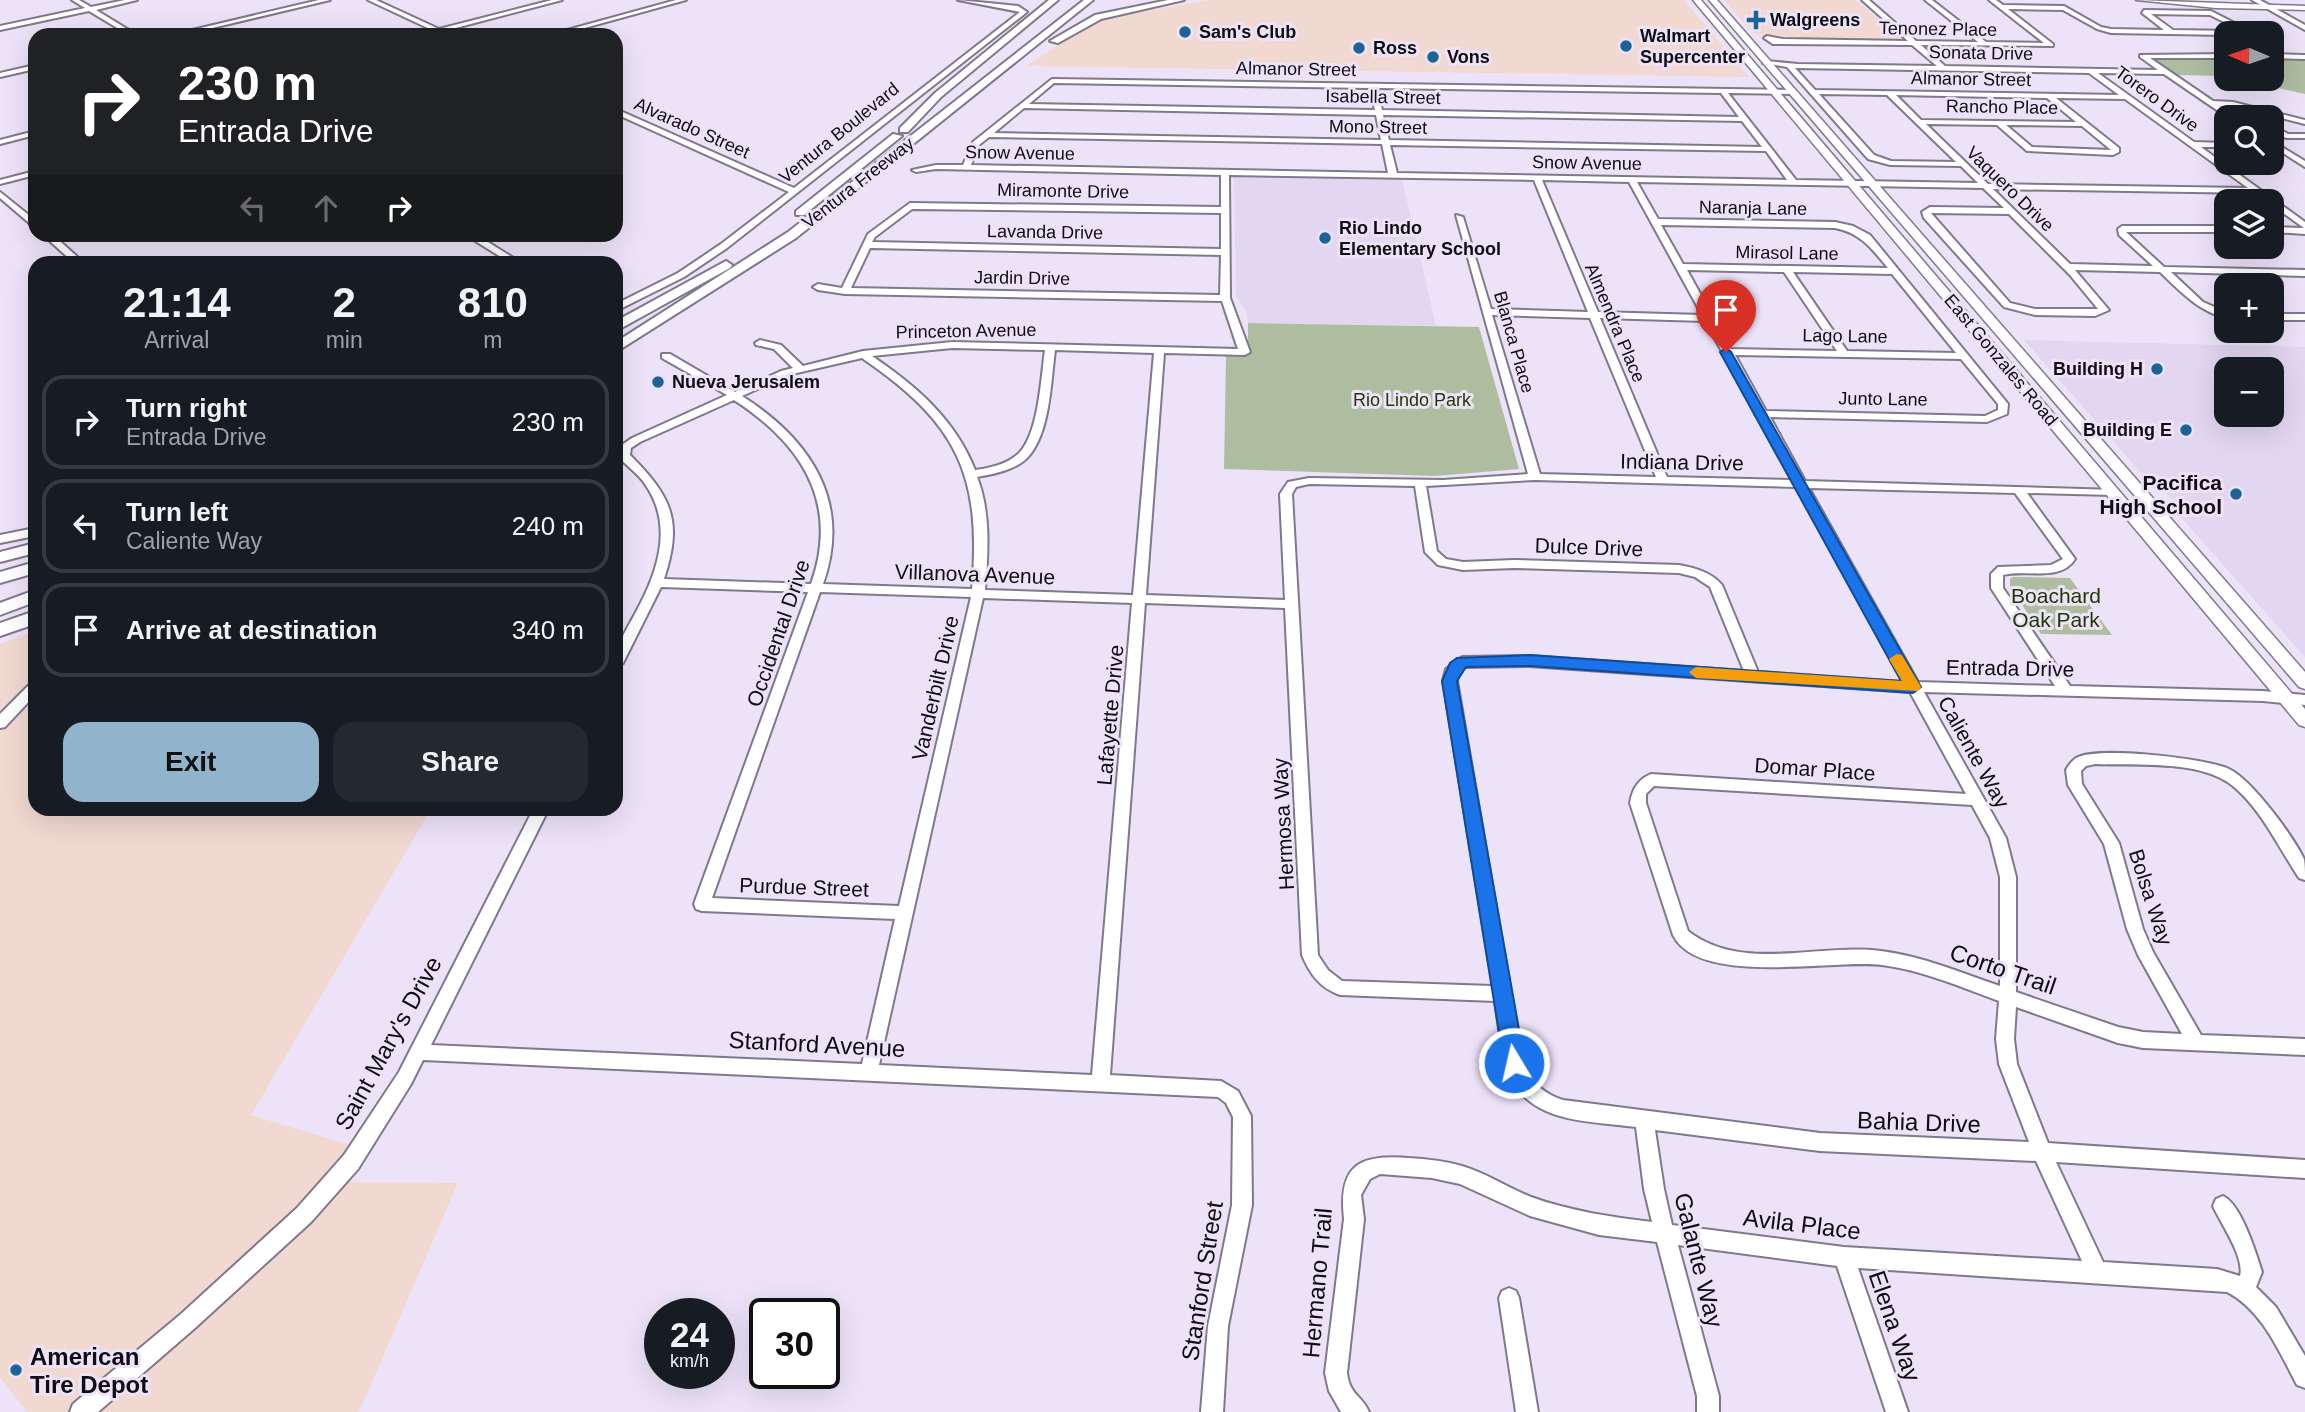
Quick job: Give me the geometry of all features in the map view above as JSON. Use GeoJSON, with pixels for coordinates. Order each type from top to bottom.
{"type":"FeatureCollection","features":[{"type":"Feature","properties":{"kind":"highway"},"geometry":{"type":"LineString","coordinates":[[904,130],[939,95],[1054,0]]}},
{"type":"Feature","properties":{"kind":"highway","name":"Ventura Freeway"},"geometry":{"type":"LineString","coordinates":[[623,323],[754,247],[1071,0]]}},
{"type":"Feature","properties":{"kind":"highway","name":"Ventura Freeway"},"geometry":{"type":"LineString","coordinates":[[623,344],[792,235],[1088,0]]}},
{"type":"Feature","properties":{"kind":"highway"},"geometry":{"type":"LineString","coordinates":[[979,87],[1087,21],[1121,10],[1180,0]]}},
{"type":"Feature","properties":{"kind":"highway"},"geometry":{"type":"LineString","coordinates":[[0,556],[28,550]]}},
{"type":"Feature","properties":{"kind":"highway"},"geometry":{"type":"LineString","coordinates":[[0,578],[28,569]]}},
{"type":"Feature","properties":{"kind":"highway"},"geometry":{"type":"LineString","coordinates":[[0,609],[28,599]]}},
{"type":"Feature","properties":{"kind":"highway"},"geometry":{"type":"LineString","coordinates":[[0,630],[28,620]]}},
{"type":"Feature","properties":{"kind":"main road","name":"East Gonzales Road"},"geometry":{"type":"LineString","coordinates":[[1713,0],[1757,52],[1775,92],[2305,721]]}},
{"type":"Feature","properties":{"kind":"main road"},"geometry":{"type":"LineString","coordinates":[[2140,0],[2305,8]]}},
{"type":"Feature","properties":{"kind":"main road"},"geometry":{"type":"LineString","coordinates":[[2204,0],[2305,2]]}},
{"type":"Feature","properties":{"kind":"main road","name":"East Gonzales Road"},"geometry":{"type":"LineString","coordinates":[[1700,4],[1721,29],[1791,92],[2305,683]]}},
{"type":"Feature","properties":{"kind":"main road"},"geometry":{"type":"LineString","coordinates":[[1700,4],[1730,28],[1738,29]]}},
{"type":"Feature","properties":{"kind":"main road"},"geometry":{"type":"LineString","coordinates":[[1721,29],[1730,31],[1747,47],[1757,52]]}},
{"type":"Feature","properties":{"kind":"main road"},"geometry":{"type":"LineString","coordinates":[[2040,405],[2056,414],[2117,484],[2141,495]]}},
{"type":"Feature","properties":{"kind":"main road"},"geometry":{"type":"LineString","coordinates":[[2113,492],[2130,499],[2166,538],[2192,552]]}},
{"type":"Feature","properties":{"kind":"street"},"geometry":{"type":"LineString","coordinates":[[75,0],[122,28]]}},
{"type":"Feature","properties":{"kind":"street"},"geometry":{"type":"LineString","coordinates":[[0,28],[134,0]]}},
{"type":"Feature","properties":{"kind":"street"},"geometry":{"type":"LineString","coordinates":[[205,28],[327,0]]}},
{"type":"Feature","properties":{"kind":"street"},"geometry":{"type":"LineString","coordinates":[[371,0],[434,28]]}},
{"type":"Feature","properties":{"kind":"street"},"geometry":{"type":"LineString","coordinates":[[447,28],[559,0]]}},
{"type":"Feature","properties":{"kind":"street"},"geometry":{"type":"LineString","coordinates":[[578,28],[684,0]]}},
{"type":"Feature","properties":{"kind":"street","name":"Ventura Boulevard"},"geometry":{"type":"LineString","coordinates":[[623,304],[704,261],[1024,12],[1018,8],[961,0]]}},
{"type":"Feature","properties":{"kind":"street"},"geometry":{"type":"LineString","coordinates":[[1865,0],[1944,69]]}},
{"type":"Feature","properties":{"kind":"street"},"geometry":{"type":"LineString","coordinates":[[1928,0],[1986,46]]}},
{"type":"Feature","properties":{"kind":"street"},"geometry":{"type":"LineString","coordinates":[[1992,0],[2001,7],[2064,8],[2099,28],[2111,31],[2214,33]]}},
{"type":"Feature","properties":{"kind":"street"},"geometry":{"type":"LineString","coordinates":[[2256,1],[2305,27]]}},
{"type":"Feature","properties":{"kind":"street","name":"Tenonez Place"},"geometry":{"type":"LineString","coordinates":[[1783,41],[2051,45],[2001,7]]}},
{"type":"Feature","properties":{"kind":"street"},"geometry":{"type":"LineString","coordinates":[[2172,32],[2144,12],[2211,13],[2227,21]]}},
{"type":"Feature","properties":{"kind":"street"},"geometry":{"type":"LineString","coordinates":[[2284,52],[2294,57]]}},
{"type":"Feature","properties":{"kind":"street"},"geometry":{"type":"LineString","coordinates":[[2214,56],[2142,56],[2214,105]]}},
{"type":"Feature","properties":{"kind":"street"},"geometry":{"type":"LineString","coordinates":[[2284,57],[2305,57]]}},
{"type":"Feature","properties":{"kind":"street","name":"Sonata Drive"},"geometry":{"type":"LineString","coordinates":[[1763,65],[2163,72]]}},
{"type":"Feature","properties":{"kind":"street"},"geometry":{"type":"LineString","coordinates":[[1793,66],[1871,157],[1890,163],[1961,164]]}},
{"type":"Feature","properties":{"kind":"street"},"geometry":{"type":"LineString","coordinates":[[0,75],[28,69]]}},
{"type":"Feature","properties":{"kind":"street","name":"Torero Drive"},"geometry":{"type":"LineString","coordinates":[[2091,71],[2255,189]]}},
{"type":"Feature","properties":{"kind":"street","name":"Almanor Street"},"geometry":{"type":"LineString","coordinates":[[1021,106],[1052,81],[1791,92]]}},
{"type":"Feature","properties":{"kind":"street"},"geometry":{"type":"LineString","coordinates":[[1373,86],[1393,175]]}},
{"type":"Feature","properties":{"kind":"street"},"geometry":{"type":"LineString","coordinates":[[1723,91],[1794,183]]}},
{"type":"Feature","properties":{"kind":"street","name":"Almanor Street"},"geometry":{"type":"LineString","coordinates":[[1814,92],[2127,97]]}},
{"type":"Feature","properties":{"kind":"street","name":"Vaquero Drive"},"geometry":{"type":"LineString","coordinates":[[1889,93],[2068,267],[2099,300],[2104,310],[2095,313],[2035,312],[2007,305],[1926,212],[1930,209],[2009,211]]}},
{"type":"Feature","properties":{"kind":"street"},"geometry":{"type":"LineString","coordinates":[[1998,123],[2030,149],[2113,153],[2116,150],[2049,96]]}},
{"type":"Feature","properties":{"kind":"street"},"geometry":{"type":"LineString","coordinates":[[2211,103],[2230,105]]}},
{"type":"Feature","properties":{"kind":"street"},"geometry":{"type":"LineString","coordinates":[[966,168],[973,147],[1021,106]]}},
{"type":"Feature","properties":{"kind":"street","name":"Isabella Street"},"geometry":{"type":"LineString","coordinates":[[1021,106],[1744,119]]}},
{"type":"Feature","properties":{"kind":"street","name":"Alvarado Street"},"geometry":{"type":"LineString","coordinates":[[623,114],[794,191]]}},
{"type":"Feature","properties":{"kind":"street"},"geometry":{"type":"LineString","coordinates":[[2284,117],[2305,122]]}},
{"type":"Feature","properties":{"kind":"street","name":"Rancho Place"},"geometry":{"type":"LineString","coordinates":[[1919,122],[2085,124]]}},
{"type":"Feature","properties":{"kind":"street"},"geometry":{"type":"LineString","coordinates":[[0,142],[28,135]]}},
{"type":"Feature","properties":{"kind":"street","name":"Mono Street"},"geometry":{"type":"LineString","coordinates":[[988,135],[1767,149]]}},
{"type":"Feature","properties":{"kind":"street"},"geometry":{"type":"LineString","coordinates":[[2284,135],[2305,136]]}},
{"type":"Feature","properties":{"kind":"street"},"geometry":{"type":"LineString","coordinates":[[2193,145],[2214,145]]}},
{"type":"Feature","properties":{"kind":"street"},"geometry":{"type":"LineString","coordinates":[[2284,145],[2305,146]]}},
{"type":"Feature","properties":{"kind":"street"},"geometry":{"type":"LineString","coordinates":[[2284,152],[2305,165]]}},
{"type":"Feature","properties":{"kind":"street","name":"Snow Avenue"},"geometry":{"type":"LineString","coordinates":[[916,170],[936,167],[2214,190]]}},
{"type":"Feature","properties":{"kind":"street"},"geometry":{"type":"LineString","coordinates":[[1225,172],[1225,298]]}},
{"type":"Feature","properties":{"kind":"street"},"geometry":{"type":"LineString","coordinates":[[0,182],[28,175]]}},
{"type":"Feature","properties":{"kind":"street","name":"Almendra Place"},"geometry":{"type":"LineString","coordinates":[[1538,178],[1663,480]]}},
{"type":"Feature","properties":{"kind":"street","name":"Caliente Way"},"geometry":{"type":"LineString","coordinates":[[1632,180],[1998,838],[2008,877],[2008,996],[2005,1039],[2008,1064],[2042,1152],[2097,1272]]}},
{"type":"Feature","properties":{"kind":"street"},"geometry":{"type":"LineString","coordinates":[[0,194],[28,219]]}},
{"type":"Feature","properties":{"kind":"street","name":"Miramonte Drive"},"geometry":{"type":"LineString","coordinates":[[866,245],[871,236],[902,210],[923,205],[1224,210]]}},
{"type":"Feature","properties":{"kind":"street","name":"Torero Drive"},"geometry":{"type":"LineString","coordinates":[[2284,211],[2305,226]]}},
{"type":"Feature","properties":{"kind":"street","name":"Blanca Place"},"geometry":{"type":"LineString","coordinates":[[1459,217],[1535,477]]}},
{"type":"Feature","properties":{"kind":"street","name":"Naranja Lane"},"geometry":{"type":"LineString","coordinates":[[1654,222],[1850,228],[1867,237],[1895,271]]}},
{"type":"Feature","properties":{"kind":"street"},"geometry":{"type":"LineString","coordinates":[[2214,229],[2122,229],[2122,233],[2200,304],[2214,312]]}},
{"type":"Feature","properties":{"kind":"street"},"geometry":{"type":"LineString","coordinates":[[2284,230],[2305,231]]}},
{"type":"Feature","properties":{"kind":"street"},"geometry":{"type":"LineString","coordinates":[[55,242],[71,256]]}},
{"type":"Feature","properties":{"kind":"street"},"geometry":{"type":"LineString","coordinates":[[481,242],[504,256]]}},
{"type":"Feature","properties":{"kind":"street"},"geometry":{"type":"LineString","coordinates":[[845,291],[866,245]]}},
{"type":"Feature","properties":{"kind":"street","name":"Lavanda Drive"},"geometry":{"type":"LineString","coordinates":[[866,245],[1224,252]]}},
{"type":"Feature","properties":{"kind":"street","name":"Mirasol Lane"},"geometry":{"type":"LineString","coordinates":[[1679,267],[1895,271]]}},
{"type":"Feature","properties":{"kind":"street"},"geometry":{"type":"LineString","coordinates":[[2068,267],[2305,273]]}},
{"type":"Feature","properties":{"kind":"street"},"geometry":{"type":"LineString","coordinates":[[1787,269],[1844,354]]}},
{"type":"Feature","properties":{"kind":"street"},"geometry":{"type":"LineString","coordinates":[[1895,271],[1965,356]]}},
{"type":"Feature","properties":{"kind":"street","name":"Jardin Drive"},"geometry":{"type":"LineString","coordinates":[[818,287],[845,291],[1225,298]]}},
{"type":"Feature","properties":{"kind":"street","name":"Princeton Avenue"},"geometry":{"type":"LineString","coordinates":[[656,583],[668,545],[667,515],[654,485],[624,456],[624,449],[636,440],[733,394],[799,368],[863,354],[928,346],[1245,352],[1237,338],[1233,310],[1225,298]]}},
{"type":"Feature","properties":{"kind":"street"},"geometry":{"type":"LineString","coordinates":[[1487,312],[1707,318]]}},
{"type":"Feature","properties":{"kind":"street"},"geometry":{"type":"LineString","coordinates":[[2284,317],[2305,317]]}},
{"type":"Feature","properties":{"kind":"street"},"geometry":{"type":"LineString","coordinates":[[760,343],[777,347],[799,368]]}},
{"type":"Feature","properties":{"kind":"street"},"geometry":{"type":"LineString","coordinates":[[972,474],[1005,466],[1023,456],[1029,449],[1037,424],[1051,347]]}},
{"type":"Feature","properties":{"kind":"street","name":"Lafayette Drive"},"geometry":{"type":"LineString","coordinates":[[1100,1083],[1159,350]]}},
{"type":"Feature","properties":{"kind":"street","name":"Lago Lane"},"geometry":{"type":"LineString","coordinates":[[1726,352],[1965,356]]}},
{"type":"Feature","properties":{"kind":"street","name":"Vanderbilt Drive"},"geometry":{"type":"LineString","coordinates":[[863,354],[907,386],[935,413],[961,450],[978,494],[983,534],[978,593],[869,1071]]}},
{"type":"Feature","properties":{"kind":"street","name":"Occidental Drive"},"geometry":{"type":"LineString","coordinates":[[666,356],[733,394],[773,422],[788,437],[806,459],[817,481],[828,531],[823,564],[815,588],[702,904]]}},
{"type":"Feature","properties":{"kind":"street","name":"Junto Lane"},"geometry":{"type":"LineString","coordinates":[[1760,414],[1987,419],[2003,412],[2003,404],[1965,356]]}},
{"type":"Feature","properties":{"kind":"street","name":"Indiana Drive"},"geometry":{"type":"LineString","coordinates":[[1292,484],[1309,481],[1420,484],[1535,477],[2113,492]]}},
{"type":"Feature","properties":{"kind":"street","name":"Hermosa Way"},"geometry":{"type":"LineString","coordinates":[[1292,484],[1286,494],[1310,955],[1316,970],[1328,982],[1340,988],[1503,994]]}},
{"type":"Feature","properties":{"kind":"street","name":"Dulce Drive"},"geometry":{"type":"LineString","coordinates":[[1420,484],[1431,552],[1443,562],[1452,565],[1679,569],[1697,572],[1709,578],[1716,585],[1753,677]]}},
{"type":"Feature","properties":{"kind":"street"},"geometry":{"type":"LineString","coordinates":[[2018,489],[2070,559],[2062,567],[2052,569],[2003,570],[1997,574],[1997,588],[2065,690]]}},
{"type":"Feature","properties":{"kind":"street"},"geometry":{"type":"LineString","coordinates":[[0,539],[28,533]]}},
{"type":"Feature","properties":{"kind":"street"},"geometry":{"type":"LineString","coordinates":[[623,649],[656,583]]}},
{"type":"Feature","properties":{"kind":"street","name":"Villanova Avenue"},"geometry":{"type":"LineString","coordinates":[[656,583],[1292,604]]}},
{"type":"Feature","properties":{"kind":"street","name":"Entrada Drive"},"geometry":{"type":"LineString","coordinates":[[1503,994],[1450,681],[1451,673],[1462,662],[1530,661],[1913,687],[2285,697],[2305,700]]}},
{"type":"Feature","properties":{"kind":"street"},"geometry":{"type":"LineString","coordinates":[[0,723],[28,694]]}},
{"type":"Feature","properties":{"kind":"street","name":"Bolsa Way"},"geometry":{"type":"LineString","coordinates":[[2196,1042],[2142,947],[2111,843],[2073,778],[2077,764],[2095,760],[2182,764],[2210,769],[2233,778],[2249,794],[2305,874]]}},
{"type":"Feature","properties":{"kind":"street","name":"Domar Place"},"geometry":{"type":"LineString","coordinates":[[1686,942],[1675,923],[1638,803],[1639,792],[1651,780],[1977,800]]}},
{"type":"Feature","properties":{"kind":"street","name":"Saint Mary's Drive"},"geometry":{"type":"LineString","coordinates":[[81,1412],[206,1306],[304,1215],[367,1140],[405,1078],[538,816]]}},
{"type":"Feature","properties":{"kind":"street","name":"Purdue Street"},"geometry":{"type":"LineString","coordinates":[[702,904],[904,913]]}},
{"type":"Feature","properties":{"kind":"street","name":"Corto Trail"},"geometry":{"type":"LineString","coordinates":[[1686,942],[1712,954],[1730,958],[1847,956],[1913,964],[2118,1035],[2143,1040],[2305,1047]]}},
{"type":"Feature","properties":{"kind":"street","name":"Bahia Drive"},"geometry":{"type":"LineString","coordinates":[[1503,994],[1514,1063],[1525,1088],[1548,1105],[1563,1109],[1820,1142],[2042,1152],[2305,1169]]}},
{"type":"Feature","properties":{"kind":"street","name":"Stanford Avenue"},"geometry":{"type":"LineString","coordinates":[[418,1052],[1214,1087]]}},
{"type":"Feature","properties":{"kind":"street","name":"Stanford Street"},"geometry":{"type":"LineString","coordinates":[[1212,1412],[1218,1326],[1242,1205],[1242,1116],[1232,1097],[1214,1087]]}},
{"type":"Feature","properties":{"kind":"street","name":"Galante Way"},"geometry":{"type":"LineString","coordinates":[[1644,1119],[1654,1189],[1708,1396],[1708,1412]]}},
{"type":"Feature","properties":{"kind":"street","name":"Avila Place"},"geometry":{"type":"LineString","coordinates":[[1363,1172],[1380,1165],[1432,1169],[1462,1175],[1530,1206],[1599,1225],[1844,1257],[2217,1279],[2245,1290]]}},
{"type":"Feature","properties":{"kind":"street","name":"Hermano Trail"},"geometry":{"type":"LineString","coordinates":[[1351,1406],[1337,1386],[1336,1373],[1354,1219],[1351,1195],[1354,1184],[1363,1172]]}},
{"type":"Feature","properties":{"kind":"street"},"geometry":{"type":"LineString","coordinates":[[2223,1206],[2242,1242],[2252,1272],[2245,1290],[2269,1314],[2305,1377]]}},
{"type":"Feature","properties":{"kind":"street","name":"Elena Way"},"geometry":{"type":"LineString","coordinates":[[1844,1257],[1897,1412]]}},
{"type":"Feature","properties":{"kind":"street"},"geometry":{"type":"LineString","coordinates":[[1510,1298],[1527,1412]]}},
{"type":"Feature","properties":{"kind":"shaded area"},"geometry":{"type":"Polygon","coordinates":[[[1210,0],[1684,0],[1749,77],[1026,66],[1086,27],[1113,17],[1210,0]]]}},
{"type":"Feature","properties":{"kind":"shaded area"},"geometry":{"type":"Polygon","coordinates":[[[1724,0],[1856,0],[1902,40],[1796,40],[1782,35],[1754,34],[1724,0]]]}},
{"type":"Feature","properties":{"kind":"shaded area","name":"Rio Lindo Elementary School"},"geometry":{"type":"Polygon","coordinates":[[[1234,177],[1402,179],[1436,326],[1248,323],[1247,313],[1236,296],[1234,177]]]}},
{"type":"Feature","properties":{"kind":"shaded area","name":"Pacifica High School"},"geometry":{"type":"Polygon","coordinates":[[[2024,340],[2305,347],[2305,657],[2170,505],[2174,501],[2160,486],[2149,482],[2024,340]]]}},
{"type":"Feature","properties":{"kind":"shaded area"},"geometry":{"type":"Polygon","coordinates":[[[28,634],[28,816],[427,816],[251,1115],[347,1144],[351,1182],[458,1183],[359,1412],[27,1412],[0,1377],[0,644],[28,634]]]}},
{"type":"Feature","properties":{"kind":"green space"},"geometry":{"type":"Polygon","coordinates":[[[2150,58],[2214,58],[2214,76],[2174,75],[2150,58]]]}},
{"type":"Feature","properties":{"kind":"green space"},"geometry":{"type":"Polygon","coordinates":[[[2284,59],[2305,60],[2305,94],[2284,89],[2284,59]]]}},
{"type":"Feature","properties":{"kind":"green space","name":"Rio Lindo Park"},"geometry":{"type":"Polygon","coordinates":[[[1248,323],[1479,327],[1519,469],[1435,476],[1224,469],[1226,357],[1248,341],[1248,323]]]}},
{"type":"Feature","properties":{"kind":"green space","name":"Boachard Oak Park"},"geometry":{"type":"Polygon","coordinates":[[[2070,578],[2112,635],[2041,634],[2010,586],[2010,579],[2070,578]]]}},
{"type":"Feature","properties":{"kind":"slow traffic"},"geometry":{"type":"LineString","coordinates":[[1696,672],[1913,687],[1897,659]]}},
{"type":"Feature","properties":{"kind":"place","name":"Walgreens"},"geometry":{"type":"Point","coordinates":[1756,20]}},
{"type":"Feature","properties":{"kind":"place","name":"Sam's Club"},"geometry":{"type":"Point","coordinates":[1185,32]}},
{"type":"Feature","properties":{"kind":"place","name":"Walmart Supercenter"},"geometry":{"type":"Point","coordinates":[1626,46]}},
{"type":"Feature","properties":{"kind":"place","name":"Ross"},"geometry":{"type":"Point","coordinates":[1359,48]}},
{"type":"Feature","properties":{"kind":"place","name":"Vons"},"geometry":{"type":"Point","coordinates":[1433,57]}},
{"type":"Feature","properties":{"kind":"place","name":"Rio Lindo Elementary School"},"geometry":{"type":"Point","coordinates":[1325,238]}},
{"type":"Feature","properties":{"kind":"place","name":"Building H"},"geometry":{"type":"Point","coordinates":[2157,369]}},
{"type":"Feature","properties":{"kind":"place","name":"Nueva Jerusalem"},"geometry":{"type":"Point","coordinates":[658,382]}},
{"type":"Feature","properties":{"kind":"place","name":"Building E"},"geometry":{"type":"Point","coordinates":[2186,430]}},
{"type":"Feature","properties":{"kind":"place","name":"Pacifica High School"},"geometry":{"type":"Point","coordinates":[2236,494]}},
{"type":"Feature","properties":{"kind":"place","name":"American Tire Depot"},"geometry":{"type":"Point","coordinates":[16,1370]}},
{"type":"Feature","properties":{"kind":"route"},"geometry":{"type":"LineString","coordinates":[[1514,1063],[1450,681],[1455,667],[1462,662],[1530,661],[1913,687],[1726,352]]}}]}
